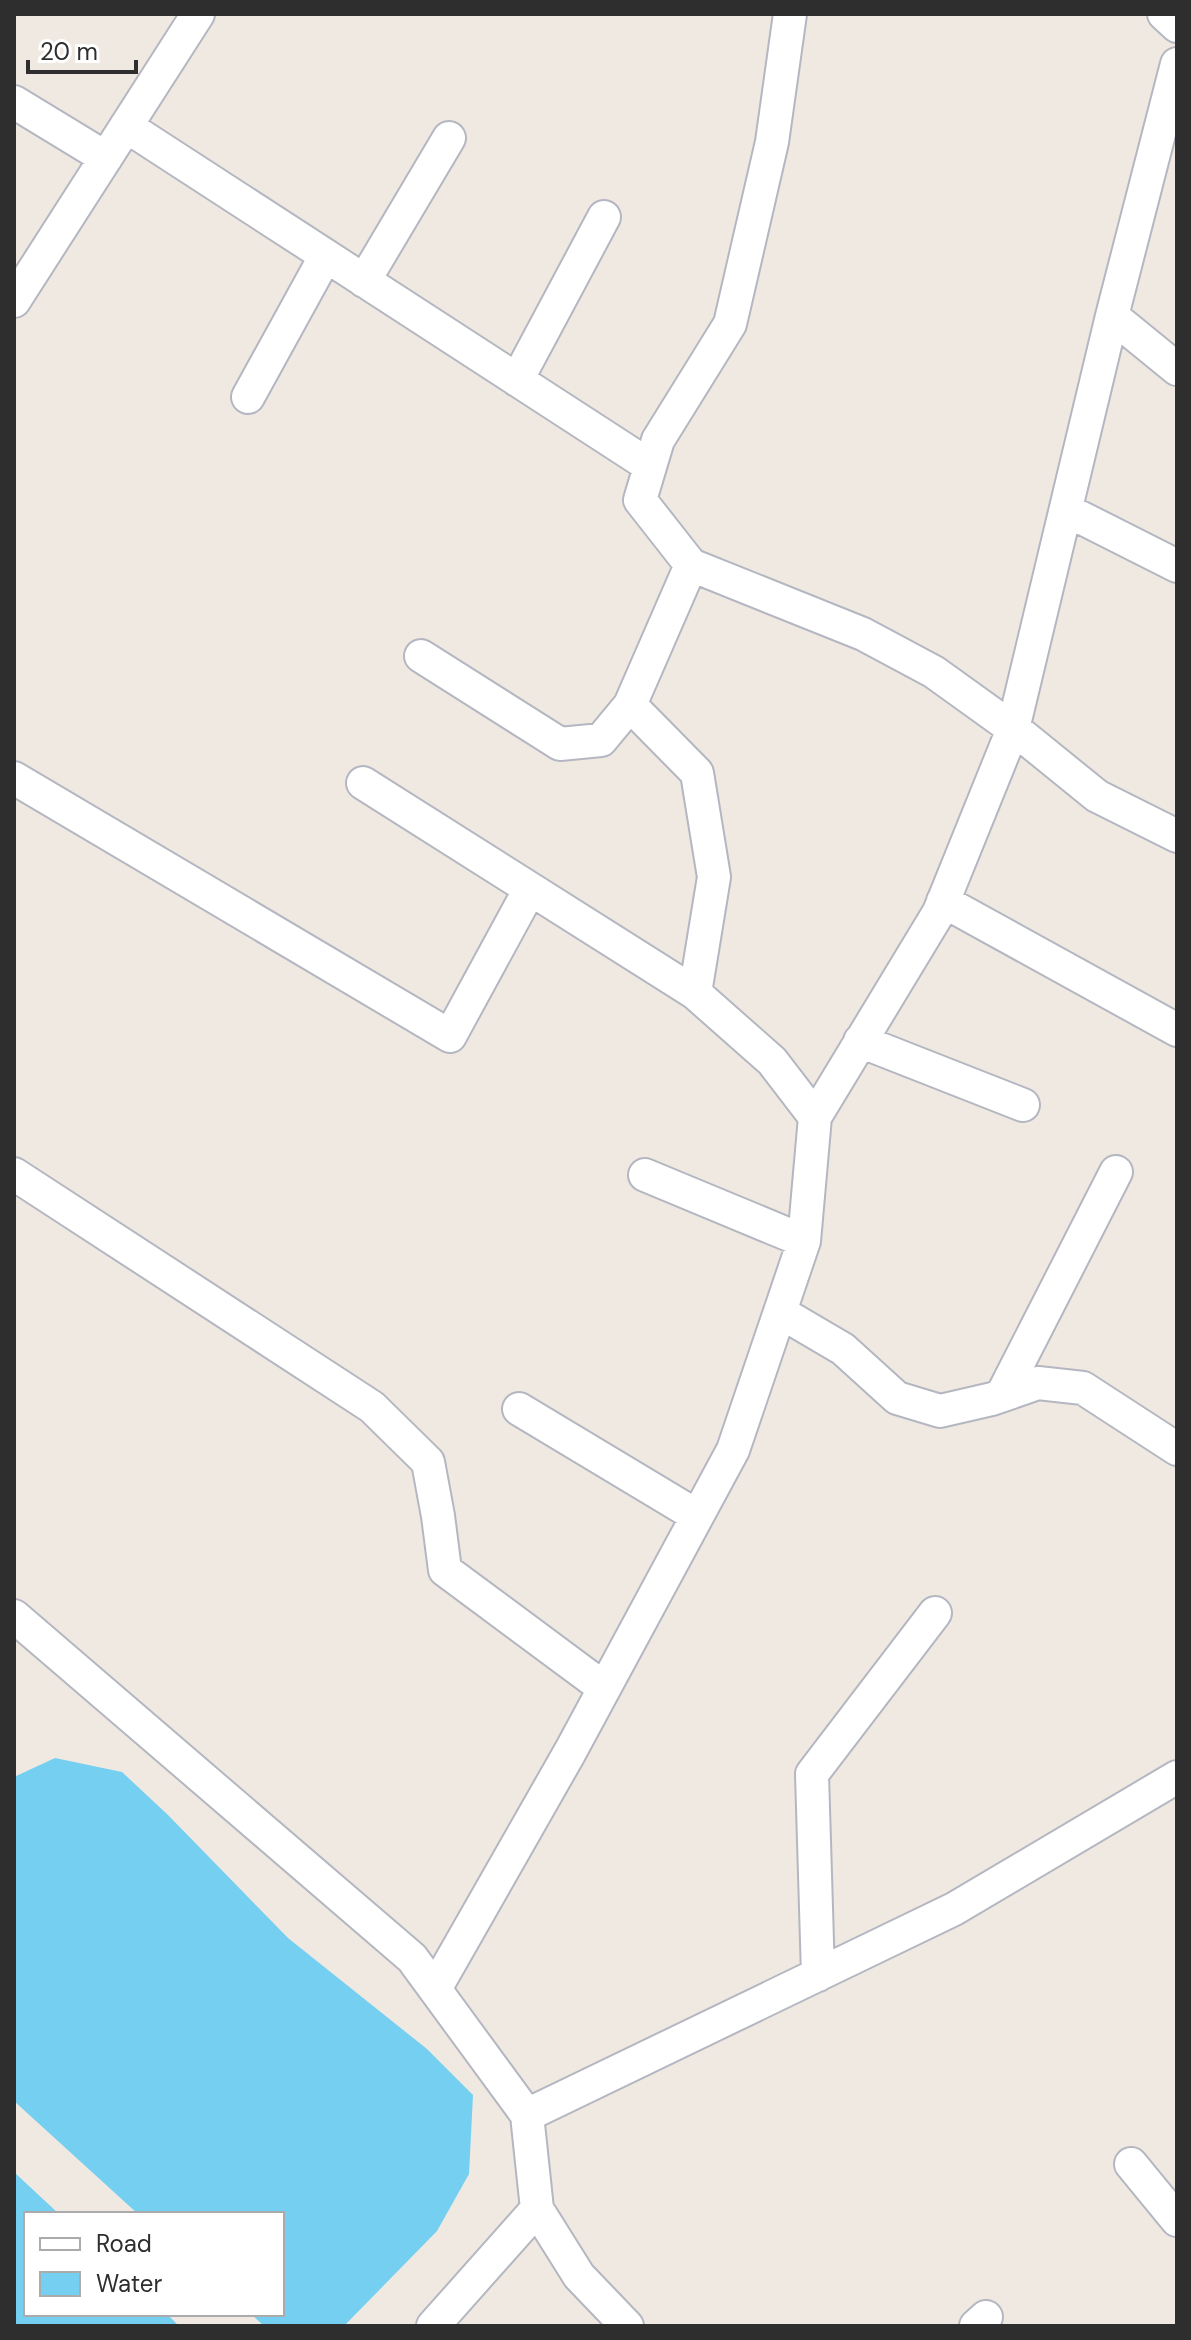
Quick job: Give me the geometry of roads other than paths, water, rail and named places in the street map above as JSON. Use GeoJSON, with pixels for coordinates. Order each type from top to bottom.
{"type":"FeatureCollection","features":[{"type":"Feature","properties":{"kind":"street"},"geometry":{"type":"LineString","coordinates":[[14,301],[198,14]]}},
{"type":"Feature","properties":{"kind":"street"},"geometry":{"type":"LineString","coordinates":[[790,14],[772,142],[730,324],[658,440],[640,500],[691,565],[863,634],[934,672],[1013,729],[1097,796],[1177,836]]}},
{"type":"Feature","properties":{"kind":"street"},"geometry":{"type":"LineString","coordinates":[[1164,14],[1177,26]]}},
{"type":"Feature","properties":{"kind":"street"},"geometry":{"type":"LineString","coordinates":[[435,1989],[733,1450],[804,1241],[815,1117],[943,901],[1013,729],[1112,316],[1172,112],[1177,64]]}},
{"type":"Feature","properties":{"kind":"street"},"geometry":{"type":"LineString","coordinates":[[14,102],[106,158]]}},
{"type":"Feature","properties":{"kind":"street"},"geometry":{"type":"LineString","coordinates":[[126,126],[650,466]]}},
{"type":"Feature","properties":{"kind":"street"},"geometry":{"type":"LineString","coordinates":[[364,281],[449,138]]}},
{"type":"Feature","properties":{"kind":"street"},"geometry":{"type":"LineString","coordinates":[[517,380],[604,217]]}},
{"type":"Feature","properties":{"kind":"street"},"geometry":{"type":"LineString","coordinates":[[248,397],[325,257]]}},
{"type":"Feature","properties":{"kind":"street"},"geometry":{"type":"LineString","coordinates":[[1112,316],[1177,369]]}},
{"type":"Feature","properties":{"kind":"street"},"geometry":{"type":"LineString","coordinates":[[1066,510],[1177,566]]}},
{"type":"Feature","properties":{"kind":"street"},"geometry":{"type":"LineString","coordinates":[[421,656],[560,744],[601,740],[630,705],[691,565]]}},
{"type":"Feature","properties":{"kind":"street"},"geometry":{"type":"LineString","coordinates":[[630,705],[697,773],[714,877],[695,993]]}},
{"type":"Feature","properties":{"kind":"street"},"geometry":{"type":"LineString","coordinates":[[14,778],[450,1036],[530,889]]}},
{"type":"Feature","properties":{"kind":"street"},"geometry":{"type":"LineString","coordinates":[[363,783],[695,993],[772,1061],[815,1117]]}},
{"type":"Feature","properties":{"kind":"street"},"geometry":{"type":"LineString","coordinates":[[943,901],[1177,1030]]}},
{"type":"Feature","properties":{"kind":"street"},"geometry":{"type":"LineString","coordinates":[[860,1041],[1023,1105]]}},
{"type":"Feature","properties":{"kind":"street"},"geometry":{"type":"LineString","coordinates":[[1002,1395],[1116,1172]]}},
{"type":"Feature","properties":{"kind":"street"},"geometry":{"type":"LineString","coordinates":[[14,1174],[372,1407],[428,1462],[445,1570],[604,1688]]}},
{"type":"Feature","properties":{"kind":"street"},"geometry":{"type":"LineString","coordinates":[[645,1175],[804,1241]]}},
{"type":"Feature","properties":{"kind":"street"},"geometry":{"type":"LineString","coordinates":[[780,1312],[843,1349],[897,1398],[940,1411],[1038,1383],[1083,1388],[1177,1449]]}},
{"type":"Feature","properties":{"kind":"street"},"geometry":{"type":"LineString","coordinates":[[519,1409],[697,1516]]}},
{"type":"Feature","properties":{"kind":"street"},"geometry":{"type":"LineString","coordinates":[[818,1975],[812,1774],[935,1613]]}},
{"type":"Feature","properties":{"kind":"street"},"geometry":{"type":"LineString","coordinates":[[14,1616],[412,1958],[527,2115],[537,2209],[579,2276],[627,2326]]}},
{"type":"Feature","properties":{"kind":"street"},"geometry":{"type":"LineString","coordinates":[[527,2115],[954,1909],[1173,1786]]}},
{"type":"Feature","properties":{"kind":"street"},"geometry":{"type":"LineString","coordinates":[[1131,2164],[1177,2220]]}},
{"type":"Feature","properties":{"kind":"street"},"geometry":{"type":"LineString","coordinates":[[433,2326],[537,2209]]}},
{"type":"Feature","properties":{"kind":"water"},"geometry":{"type":"Polygon","coordinates":[[[55,1758],[122,1772],[288,1938],[427,2049],[473,2095],[469,2174],[437,2231],[344,2326],[264,2326],[253,2316],[284,2316],[284,2212],[136,2212],[14,2101],[14,1777],[55,1758]]]}},
{"type":"Feature","properties":{"kind":"water"},"geometry":{"type":"Polygon","coordinates":[[[14,2172],[57,2212],[24,2212],[24,2316],[169,2316],[179,2326],[14,2326],[14,2172]]]}}]}
